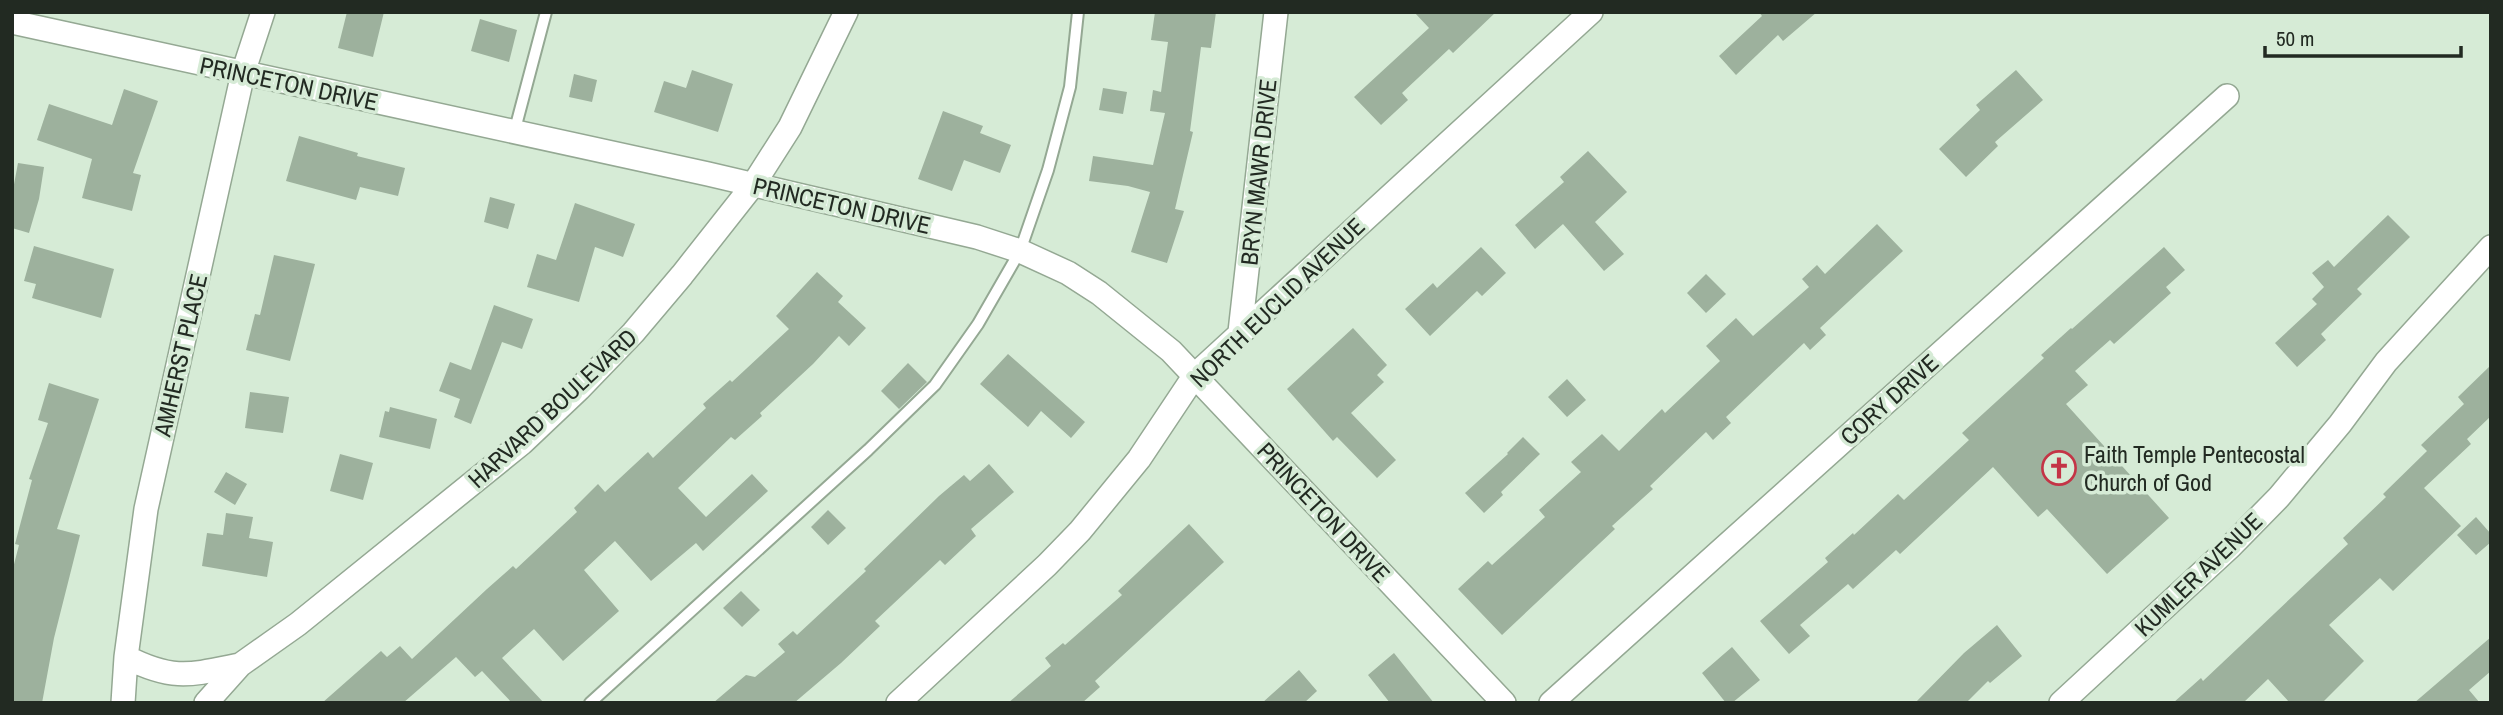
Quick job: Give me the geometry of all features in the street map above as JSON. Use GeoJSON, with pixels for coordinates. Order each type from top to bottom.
{"type":"FeatureCollection","features":[{"type":"Feature","properties":{"kind":"street","name":"AMHERST PLACE"},"geometry":{"type":"LineString","coordinates":[[123,703],[126,657],[146,509],[243,74],[263,12]]}},
{"type":"Feature","properties":{"kind":"street","name":"HARVARD BOULEVARD"},"geometry":{"type":"LineString","coordinates":[[206,703],[240,665],[298,624],[459,496],[531,434],[633,333],[753,185],[790,127],[846,12]]}},
{"type":"Feature","properties":{"kind":"street","name":"BRYN MAWR DRIVE"},"geometry":{"type":"LineString","coordinates":[[1240,332],[1276,12]]}},
{"type":"Feature","properties":{"kind":"street","name":"NORTH EUCLID AVENUE"},"geometry":{"type":"LineString","coordinates":[[898,703],[1080,531],[1139,458],[1195,375],[1591,12]]}},
{"type":"Feature","properties":{"kind":"street","name":"PRINCETON DRIVE"},"geometry":{"type":"LineString","coordinates":[[13,26],[753,185],[977,237],[1020,251],[1068,273],[1099,293],[1171,351],[1504,703]]}},
{"type":"Feature","properties":{"kind":"street","name":"CORY DRIVE"},"geometry":{"type":"LineString","coordinates":[[1551,703],[2227,96]]}},
{"type":"Feature","properties":{"kind":"street","name":"KUMLER AVENUE"},"geometry":{"type":"LineString","coordinates":[[2061,703],[2231,546],[2279,496],[2332,434],[2386,362],[2491,247]]}},
{"type":"Feature","properties":{"kind":"street"},"geometry":{"type":"LineString","coordinates":[[126,657],[152,670],[188,675],[240,665]]}},
{"type":"Feature","properties":{"kind":"lane"},"geometry":{"type":"LineString","coordinates":[[514,133],[546,12]]}},
{"type":"Feature","properties":{"kind":"lane"},"geometry":{"type":"LineString","coordinates":[[590,703],[868,450],[935,385],[978,324],[1020,251],[1048,170],[1070,87],[1079,12]]}},
{"type":"Feature","properties":{"kind":"building"},"geometry":{"type":"Polygon","coordinates":[[[347,12],[384,12],[373,57],[338,48],[347,12]]]}},
{"type":"Feature","properties":{"kind":"building"},"geometry":{"type":"Polygon","coordinates":[[[1155,12],[1216,12],[1211,48],[1201,47],[1190,131],[1193,132],[1175,209],[1184,211],[1167,263],[1131,252],[1150,192],[1089,181],[1093,156],[1153,165],[1165,113],[1150,111],[1153,90],[1161,92],[1168,42],[1151,40],[1155,12]]]}},
{"type":"Feature","properties":{"kind":"building"},"geometry":{"type":"Polygon","coordinates":[[[1414,12],[1496,12],[1453,53],[1449,49],[1402,93],[1408,100],[1381,125],[1354,97],[1429,28],[1414,12]]]}},
{"type":"Feature","properties":{"kind":"building"},"geometry":{"type":"Polygon","coordinates":[[[1759,12],[1817,12],[1783,41],[1778,35],[1736,75],[1719,56],[1762,16],[1759,12]]]}},
{"type":"Feature","properties":{"kind":"building"},"geometry":{"type":"Polygon","coordinates":[[[480,19],[517,30],[509,62],[471,51],[480,19]]]}},
{"type":"Feature","properties":{"kind":"building"},"geometry":{"type":"Polygon","coordinates":[[[692,70],[733,84],[718,132],[654,112],[664,81],[686,88],[692,70]]]}},
{"type":"Feature","properties":{"kind":"building"},"geometry":{"type":"Polygon","coordinates":[[[2016,70],[2043,100],[1995,142],[1998,146],[1966,177],[1939,149],[1980,110],[1976,105],[2016,70]]]}},
{"type":"Feature","properties":{"kind":"building"},"geometry":{"type":"Polygon","coordinates":[[[574,74],[597,80],[592,102],[569,97],[574,74]]]}},
{"type":"Feature","properties":{"kind":"building"},"geometry":{"type":"Polygon","coordinates":[[[1103,88],[1127,92],[1123,114],[1099,110],[1103,88]]]}},
{"type":"Feature","properties":{"kind":"building"},"geometry":{"type":"Polygon","coordinates":[[[124,89],[158,101],[133,173],[141,175],[132,211],[82,198],[92,159],[37,140],[49,104],[112,125],[124,89]]]}},
{"type":"Feature","properties":{"kind":"building"},"geometry":{"type":"Polygon","coordinates":[[[943,111],[983,126],[980,133],[1011,145],[1000,173],[964,160],[952,191],[918,179],[943,111]]]}},
{"type":"Feature","properties":{"kind":"building"},"geometry":{"type":"Polygon","coordinates":[[[299,136],[358,153],[357,156],[405,168],[398,196],[360,187],[356,200],[286,181],[299,136]]]}},
{"type":"Feature","properties":{"kind":"building"},"geometry":{"type":"Polygon","coordinates":[[[1588,151],[1627,192],[1595,222],[1624,254],[1604,271],[1563,224],[1535,249],[1515,225],[1564,182],[1560,177],[1588,151]]]}},
{"type":"Feature","properties":{"kind":"building"},"geometry":{"type":"Polygon","coordinates":[[[18,163],[44,167],[39,199],[29,233],[12,228],[12,195],[18,163]]]}},
{"type":"Feature","properties":{"kind":"building"},"geometry":{"type":"Polygon","coordinates":[[[490,197],[515,204],[508,229],[484,222],[490,197]]]}},
{"type":"Feature","properties":{"kind":"building"},"geometry":{"type":"Polygon","coordinates":[[[575,203],[635,224],[623,257],[595,247],[579,302],[527,287],[537,254],[556,260],[575,203]]]}},
{"type":"Feature","properties":{"kind":"building"},"geometry":{"type":"Polygon","coordinates":[[[2388,215],[2410,237],[2357,289],[2362,294],[2321,334],[2326,340],[2297,367],[2275,343],[2317,304],[2312,299],[2324,287],[2312,273],[2328,260],[2334,267],[2388,215]]]}},
{"type":"Feature","properties":{"kind":"building"},"geometry":{"type":"Polygon","coordinates":[[[1877,224],[1903,251],[1820,328],[1826,335],[1810,350],[1804,343],[1726,417],[1731,423],[1713,440],[1706,432],[1650,486],[1653,489],[1612,526],[1615,529],[1502,635],[1458,589],[1488,561],[1492,565],[1545,517],[1539,510],[1581,472],[1571,462],[1602,434],[1619,451],[1662,409],[1665,413],[1720,361],[1706,346],[1736,318],[1753,336],[1809,287],[1802,279],[1817,265],[1825,274],[1877,224]]]}},
{"type":"Feature","properties":{"kind":"building"},"geometry":{"type":"Polygon","coordinates":[[[34,246],[114,269],[101,318],[32,298],[36,284],[24,281],[34,246]]]}},
{"type":"Feature","properties":{"kind":"building"},"geometry":{"type":"Polygon","coordinates":[[[1481,247],[1506,273],[1482,296],[1477,291],[1430,336],[1405,309],[1433,283],[1437,288],[1481,247]]]}},
{"type":"Feature","properties":{"kind":"building"},"geometry":{"type":"Polygon","coordinates":[[[2164,247],[2185,270],[2166,287],[2171,293],[2114,344],[2110,340],[2075,371],[2088,385],[2066,404],[2169,518],[2107,574],[2047,509],[2038,517],[1993,467],[1900,554],[1896,550],[1853,589],[1848,584],[1800,625],[1810,636],[1789,654],[1760,621],[1828,562],[1825,558],[1898,494],[1904,500],[1969,440],[1962,433],[2044,358],[2041,355],[2164,247]]]}},
{"type":"Feature","properties":{"kind":"building"},"geometry":{"type":"Polygon","coordinates":[[[274,255],[315,264],[290,361],[246,350],[255,314],[260,315],[274,255]]]}},
{"type":"Feature","properties":{"kind":"building"},"geometry":{"type":"Polygon","coordinates":[[[817,272],[843,296],[838,302],[866,328],[849,346],[839,336],[760,413],[762,416],[735,440],[731,437],[678,488],[706,517],[752,474],[768,491],[703,551],[696,543],[651,581],[615,541],[584,570],[619,611],[563,661],[534,629],[502,658],[544,703],[512,703],[482,671],[475,677],[456,657],[403,703],[322,703],[381,651],[387,657],[400,646],[412,659],[487,589],[513,566],[516,569],[577,512],[574,508],[598,484],[605,492],[648,452],[653,458],[706,408],[703,404],[730,380],[732,382],[789,329],[776,316],[817,272]]]}},
{"type":"Feature","properties":{"kind":"building"},"geometry":{"type":"Polygon","coordinates":[[[1706,274],[1726,294],[1706,313],[1687,293],[1706,274]]]}},
{"type":"Feature","properties":{"kind":"building"},"geometry":{"type":"Polygon","coordinates":[[[494,305],[533,319],[522,349],[502,342],[471,424],[454,417],[460,399],[439,391],[450,362],[471,370],[494,305]]]}},
{"type":"Feature","properties":{"kind":"building"},"geometry":{"type":"Polygon","coordinates":[[[1353,328],[1387,365],[1377,375],[1384,382],[1351,413],[1396,460],[1377,478],[1337,437],[1333,441],[1287,389],[1353,328]]]}},
{"type":"Feature","properties":{"kind":"building"},"geometry":{"type":"Polygon","coordinates":[[[1008,354],[1085,422],[1071,438],[1041,411],[1028,427],[980,384],[1008,354]]]}},
{"type":"Feature","properties":{"kind":"building"},"geometry":{"type":"Polygon","coordinates":[[[908,363],[927,382],[899,409],[881,391],[908,363]]]}},
{"type":"Feature","properties":{"kind":"building"},"geometry":{"type":"Polygon","coordinates":[[[2491,365],[2491,416],[2467,439],[2471,444],[2424,488],[2461,526],[2393,591],[2380,578],[2329,625],[2364,661],[2322,703],[2290,703],[2268,679],[2243,703],[2173,703],[2201,678],[2203,681],[2348,544],[2343,538],[2386,497],[2383,494],[2427,451],[2421,445],[2464,404],[2458,397],[2491,365]]]}},
{"type":"Feature","properties":{"kind":"building"},"geometry":{"type":"Polygon","coordinates":[[[1567,379],[1586,400],[1567,417],[1548,397],[1567,379]]]}},
{"type":"Feature","properties":{"kind":"building"},"geometry":{"type":"Polygon","coordinates":[[[49,383],[99,399],[57,529],[80,535],[54,638],[42,703],[12,703],[12,572],[19,545],[15,544],[32,480],[29,479],[48,423],[38,420],[49,383]]]}},
{"type":"Feature","properties":{"kind":"building"},"geometry":{"type":"Polygon","coordinates":[[[250,392],[289,397],[283,433],[245,428],[250,392]]]}},
{"type":"Feature","properties":{"kind":"building"},"geometry":{"type":"Polygon","coordinates":[[[390,407],[437,419],[430,449],[379,437],[385,411],[389,412],[390,407]]]}},
{"type":"Feature","properties":{"kind":"building"},"geometry":{"type":"Polygon","coordinates":[[[1523,437],[1540,454],[1501,492],[1503,495],[1484,513],[1465,493],[1523,437]]]}},
{"type":"Feature","properties":{"kind":"building"},"geometry":{"type":"Polygon","coordinates":[[[340,454],[373,463],[363,500],[330,491],[340,454]]]}},
{"type":"Feature","properties":{"kind":"building"},"geometry":{"type":"Polygon","coordinates":[[[989,464],[1014,492],[971,529],[976,536],[945,565],[940,560],[875,621],[880,626],[841,663],[794,703],[713,703],[746,675],[755,677],[785,652],[778,644],[793,631],[797,635],[866,571],[864,569],[939,496],[964,475],[970,481],[989,464]]]}},
{"type":"Feature","properties":{"kind":"building"},"geometry":{"type":"Polygon","coordinates":[[[226,472],[247,484],[235,505],[214,492],[226,472]]]}},
{"type":"Feature","properties":{"kind":"building"},"geometry":{"type":"Polygon","coordinates":[[[828,510],[846,528],[828,545],[811,527],[828,510]]]}},
{"type":"Feature","properties":{"kind":"building"},"geometry":{"type":"Polygon","coordinates":[[[226,513],[253,517],[249,538],[273,542],[267,577],[202,566],[207,533],[223,535],[226,513]]]}},
{"type":"Feature","properties":{"kind":"building"},"geometry":{"type":"Polygon","coordinates":[[[2476,517],[2491,534],[2491,542],[2476,555],[2457,535],[2476,517]]]}},
{"type":"Feature","properties":{"kind":"building"},"geometry":{"type":"Polygon","coordinates":[[[1189,524],[1224,562],[1095,681],[1100,687],[1082,703],[1008,703],[1051,666],[1045,658],[1063,643],[1065,645],[1122,595],[1118,591],[1189,524]]]}},
{"type":"Feature","properties":{"kind":"building"},"geometry":{"type":"Polygon","coordinates":[[[741,591],[760,610],[742,627],[723,608],[741,591]]]}},
{"type":"Feature","properties":{"kind":"building"},"geometry":{"type":"Polygon","coordinates":[[[1997,625],[2022,656],[1990,683],[1988,681],[1966,703],[1915,703],[1964,653],[1997,625]]]}},
{"type":"Feature","properties":{"kind":"building"},"geometry":{"type":"Polygon","coordinates":[[[2491,637],[2491,671],[2469,690],[2480,703],[2414,703],[2491,637]]]}},
{"type":"Feature","properties":{"kind":"building"},"geometry":{"type":"Polygon","coordinates":[[[1732,647],[1760,680],[1732,703],[1726,703],[1702,673],[1732,647]]]}},
{"type":"Feature","properties":{"kind":"building"},"geometry":{"type":"Polygon","coordinates":[[[1394,653],[1434,703],[1390,703],[1368,675],[1394,653]]]}},
{"type":"Feature","properties":{"kind":"building"},"geometry":{"type":"Polygon","coordinates":[[[1299,670],[1317,691],[1304,703],[1262,703],[1299,670]]]}},
{"type":"Feature","properties":{"kind":"place","name":"Faith Temple Pentecostal Church of God"},"geometry":{"type":"Point","coordinates":[2059,468]}}]}
